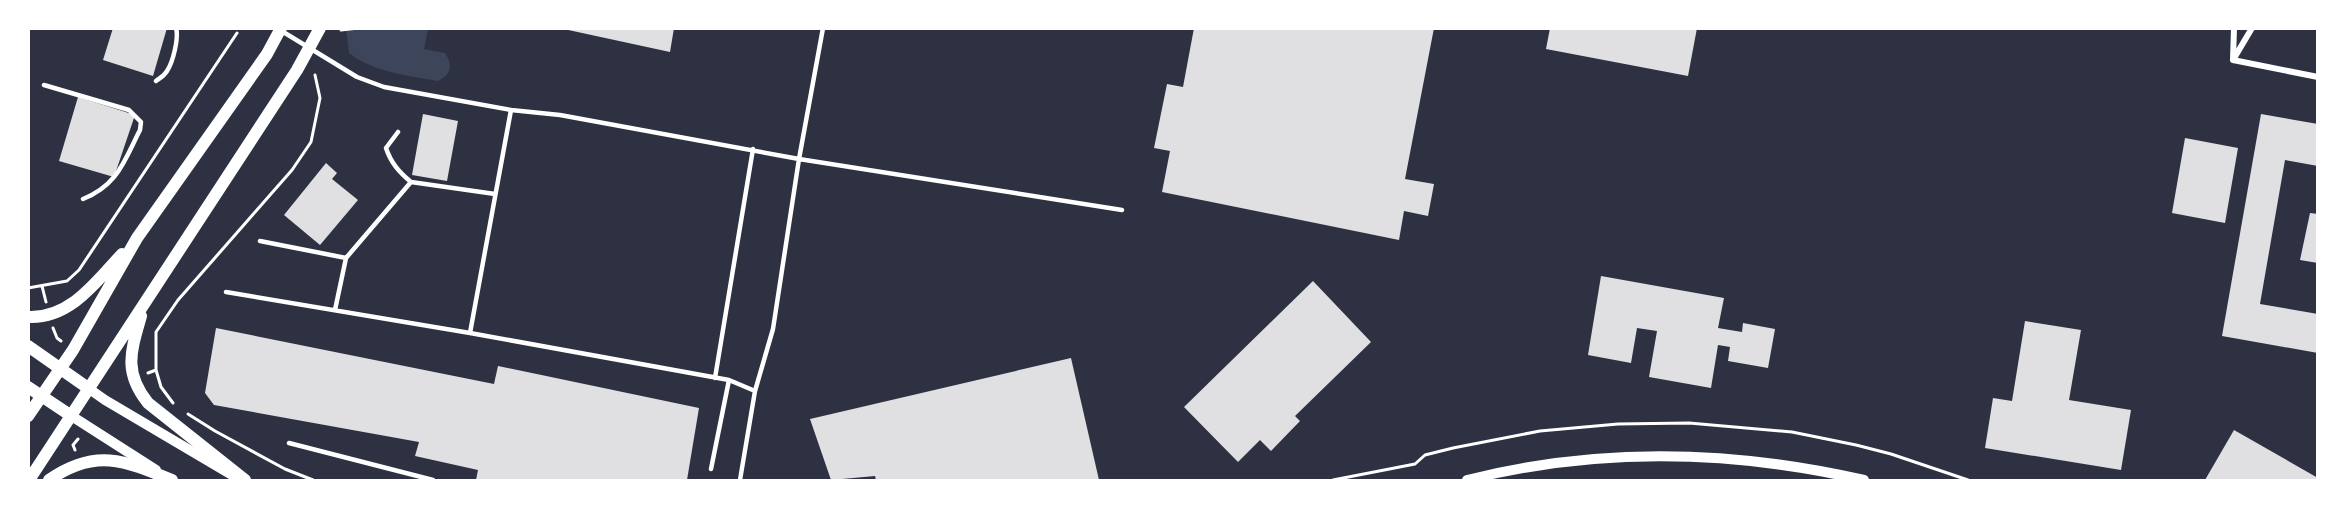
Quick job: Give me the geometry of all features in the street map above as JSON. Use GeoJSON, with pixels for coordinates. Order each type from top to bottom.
{"type":"FeatureCollection","features":[{"type":"Feature","properties":{"kind":"main road"},"geometry":{"type":"LineString","coordinates":[[29,480],[144,306],[310,48],[320,28]]}},
{"type":"Feature","properties":{"kind":"main road"},"geometry":{"type":"LineString","coordinates":[[28,416],[73,350],[137,238],[267,54],[279,29]]}},
{"type":"Feature","properties":{"kind":"main road"},"geometry":{"type":"LineString","coordinates":[[28,317],[49,316],[75,301],[87,292],[137,238]]}},
{"type":"Feature","properties":{"kind":"main road"},"geometry":{"type":"LineString","coordinates":[[144,306],[130,351],[132,377],[138,391],[148,403],[244,480]]}},
{"type":"Feature","properties":{"kind":"main road"},"geometry":{"type":"LineString","coordinates":[[28,346],[88,388]]}},
{"type":"Feature","properties":{"kind":"main road"},"geometry":{"type":"LineString","coordinates":[[28,387],[70,415]]}},
{"type":"Feature","properties":{"kind":"main road"},"geometry":{"type":"LineString","coordinates":[[49,480],[69,468],[94,460],[134,464],[172,480]]}},
{"type":"Feature","properties":{"kind":"street"},"geometry":{"type":"LineString","coordinates":[[2233,60],[2235,28]]}},
{"type":"Feature","properties":{"kind":"street"},"geometry":{"type":"LineString","coordinates":[[2233,60],[2252,28]]}},
{"type":"Feature","properties":{"kind":"street"},"geometry":{"type":"LineString","coordinates":[[2233,60],[2318,76]]}},
{"type":"Feature","properties":{"kind":"street"},"geometry":{"type":"LineString","coordinates":[[88,388],[185,448],[244,480]]}},
{"type":"Feature","properties":{"kind":"street"},"geometry":{"type":"LineString","coordinates":[[70,415],[172,480]]}},
{"type":"Feature","properties":{"kind":"street"},"geometry":{"type":"LineString","coordinates":[[1467,480],[1545,463],[1591,458],[1646,456],[1700,456],[1759,462],[1864,480]]}},
{"type":"Feature","properties":{"kind":"lane"},"geometry":{"type":"LineString","coordinates":[[156,81],[166,73],[169,67],[177,36],[176,28]]}},
{"type":"Feature","properties":{"kind":"lane"},"geometry":{"type":"LineString","coordinates":[[740,480],[755,391],[773,329],[799,159],[823,28]]}},
{"type":"Feature","properties":{"kind":"lane"},"geometry":{"type":"LineString","coordinates":[[279,29],[369,83],[512,110],[560,115],[753,149],[799,159],[1122,210]]}},
{"type":"Feature","properties":{"kind":"lane"},"geometry":{"type":"LineString","coordinates":[[44,85],[129,110],[141,122],[140,130],[113,180],[104,189],[83,199]]}},
{"type":"Feature","properties":{"kind":"lane"},"geometry":{"type":"LineString","coordinates":[[470,333],[512,110]]}},
{"type":"Feature","properties":{"kind":"lane"},"geometry":{"type":"LineString","coordinates":[[398,132],[386,148],[389,157],[399,171],[411,182],[495,194]]}},
{"type":"Feature","properties":{"kind":"lane"},"geometry":{"type":"LineString","coordinates":[[715,378],[753,149]]}},
{"type":"Feature","properties":{"kind":"lane"},"geometry":{"type":"LineString","coordinates":[[335,310],[346,258],[411,182]]}},
{"type":"Feature","properties":{"kind":"lane"},"geometry":{"type":"LineString","coordinates":[[260,241],[346,258]]}},
{"type":"Feature","properties":{"kind":"lane"},"geometry":{"type":"LineString","coordinates":[[226,292],[729,380],[755,391]]}},
{"type":"Feature","properties":{"kind":"lane"},"geometry":{"type":"LineString","coordinates":[[711,469],[729,380]]}},
{"type":"Feature","properties":{"kind":"lane"},"geometry":{"type":"LineString","coordinates":[[289,443],[433,480]]}},
{"type":"Feature","properties":{"kind":"path"},"geometry":{"type":"LineString","coordinates":[[341,30],[359,28]]}},
{"type":"Feature","properties":{"kind":"path"},"geometry":{"type":"LineString","coordinates":[[28,288],[67,281],[79,270],[237,33]]}},
{"type":"Feature","properties":{"kind":"path"},"geometry":{"type":"LineString","coordinates":[[178,407],[161,387],[156,370],[156,332],[178,300],[292,170],[311,142],[320,98],[315,75]]}},
{"type":"Feature","properties":{"kind":"path"},"geometry":{"type":"LineString","coordinates":[[42,286],[47,306]]}},
{"type":"Feature","properties":{"kind":"path"},"geometry":{"type":"LineString","coordinates":[[52,328],[61,341]]}},
{"type":"Feature","properties":{"kind":"path"},"geometry":{"type":"LineString","coordinates":[[52,345],[57,338]]}},
{"type":"Feature","properties":{"kind":"path"},"geometry":{"type":"LineString","coordinates":[[142,375],[156,370]]}},
{"type":"Feature","properties":{"kind":"path"},"geometry":{"type":"LineString","coordinates":[[183,411],[285,469],[313,480]]}},
{"type":"Feature","properties":{"kind":"path"},"geometry":{"type":"LineString","coordinates":[[1333,480],[1414,464],[1425,455],[1453,448],[1539,431],[1618,424],[1689,423],[1792,432],[1891,454],[1968,480]]}},
{"type":"Feature","properties":{"kind":"path"},"geometry":{"type":"LineString","coordinates":[[77,454],[73,445],[78,439]]}},
{"type":"Feature","properties":{"kind":"shaded area"},"geometry":{"type":"Polygon","coordinates":[[[346,29],[428,29],[424,49],[445,53],[450,69],[438,81],[391,72],[369,65],[349,53],[346,29]]]}},
{"type":"Feature","properties":{"kind":"building"},"geometry":{"type":"Polygon","coordinates":[[[113,28],[167,28],[153,76],[103,60],[113,28]]]}},
{"type":"Feature","properties":{"kind":"building"},"geometry":{"type":"Polygon","coordinates":[[[559,28],[674,28],[670,52],[559,28]]]}},
{"type":"Feature","properties":{"kind":"building"},"geometry":{"type":"Polygon","coordinates":[[[1194,28],[1434,28],[1405,179],[1434,184],[1428,216],[1404,211],[1399,240],[1162,192],[1170,151],[1154,148],[1167,84],[1183,87],[1194,28]]]}},
{"type":"Feature","properties":{"kind":"building"},"geometry":{"type":"Polygon","coordinates":[[[1550,28],[1697,28],[1688,76],[1546,49],[1550,28]]]}},
{"type":"Feature","properties":{"kind":"building"},"geometry":{"type":"Polygon","coordinates":[[[78,97],[135,115],[114,177],[59,161],[78,97]]]}},
{"type":"Feature","properties":{"kind":"building"},"geometry":{"type":"Polygon","coordinates":[[[423,114],[458,121],[447,181],[412,175],[423,114]]]}},
{"type":"Feature","properties":{"kind":"building"},"geometry":{"type":"Polygon","coordinates":[[[2261,114],[2318,124],[2318,166],[2285,160],[2260,304],[2318,314],[2318,353],[2222,336],[2261,114]]]}},
{"type":"Feature","properties":{"kind":"building"},"geometry":{"type":"Polygon","coordinates":[[[2185,138],[2238,148],[2225,223],[2172,213],[2185,138]]]}},
{"type":"Feature","properties":{"kind":"building"},"geometry":{"type":"Polygon","coordinates":[[[326,163],[337,173],[332,179],[358,200],[320,245],[284,215],[326,163]]]}},
{"type":"Feature","properties":{"kind":"building"},"geometry":{"type":"Polygon","coordinates":[[[2310,213],[2318,214],[2318,263],[2300,260],[2310,213]]]}},
{"type":"Feature","properties":{"kind":"building"},"geometry":{"type":"Polygon","coordinates":[[[1601,276],[1724,298],[1718,328],[1742,332],[1743,323],[1775,329],[1768,368],[1728,361],[1730,347],[1718,345],[1711,388],[1649,377],[1657,331],[1637,328],[1631,363],[1588,355],[1601,276]]]}},
{"type":"Feature","properties":{"kind":"building"},"geometry":{"type":"Polygon","coordinates":[[[1313,281],[1371,342],[1295,416],[1300,421],[1271,451],[1260,440],[1238,462],[1184,407],[1313,281]]]}},
{"type":"Feature","properties":{"kind":"building"},"geometry":{"type":"Polygon","coordinates":[[[2025,321],[2081,330],[2069,400],[2131,410],[2121,470],[1985,448],[1993,398],[2012,401],[2025,321]]]}},
{"type":"Feature","properties":{"kind":"building"},"geometry":{"type":"Polygon","coordinates":[[[216,328],[494,384],[498,366],[699,408],[687,480],[476,480],[478,470],[415,456],[419,442],[214,405],[205,393],[216,328]]]}},
{"type":"Feature","properties":{"kind":"building"},"geometry":{"type":"Polygon","coordinates":[[[1071,358],[1099,480],[876,480],[875,476],[831,480],[810,419],[1071,358]]]}},
{"type":"Feature","properties":{"kind":"building"},"geometry":{"type":"Polygon","coordinates":[[[2234,430],[2318,478],[2318,480],[2205,480],[2234,430]]]}}]}
